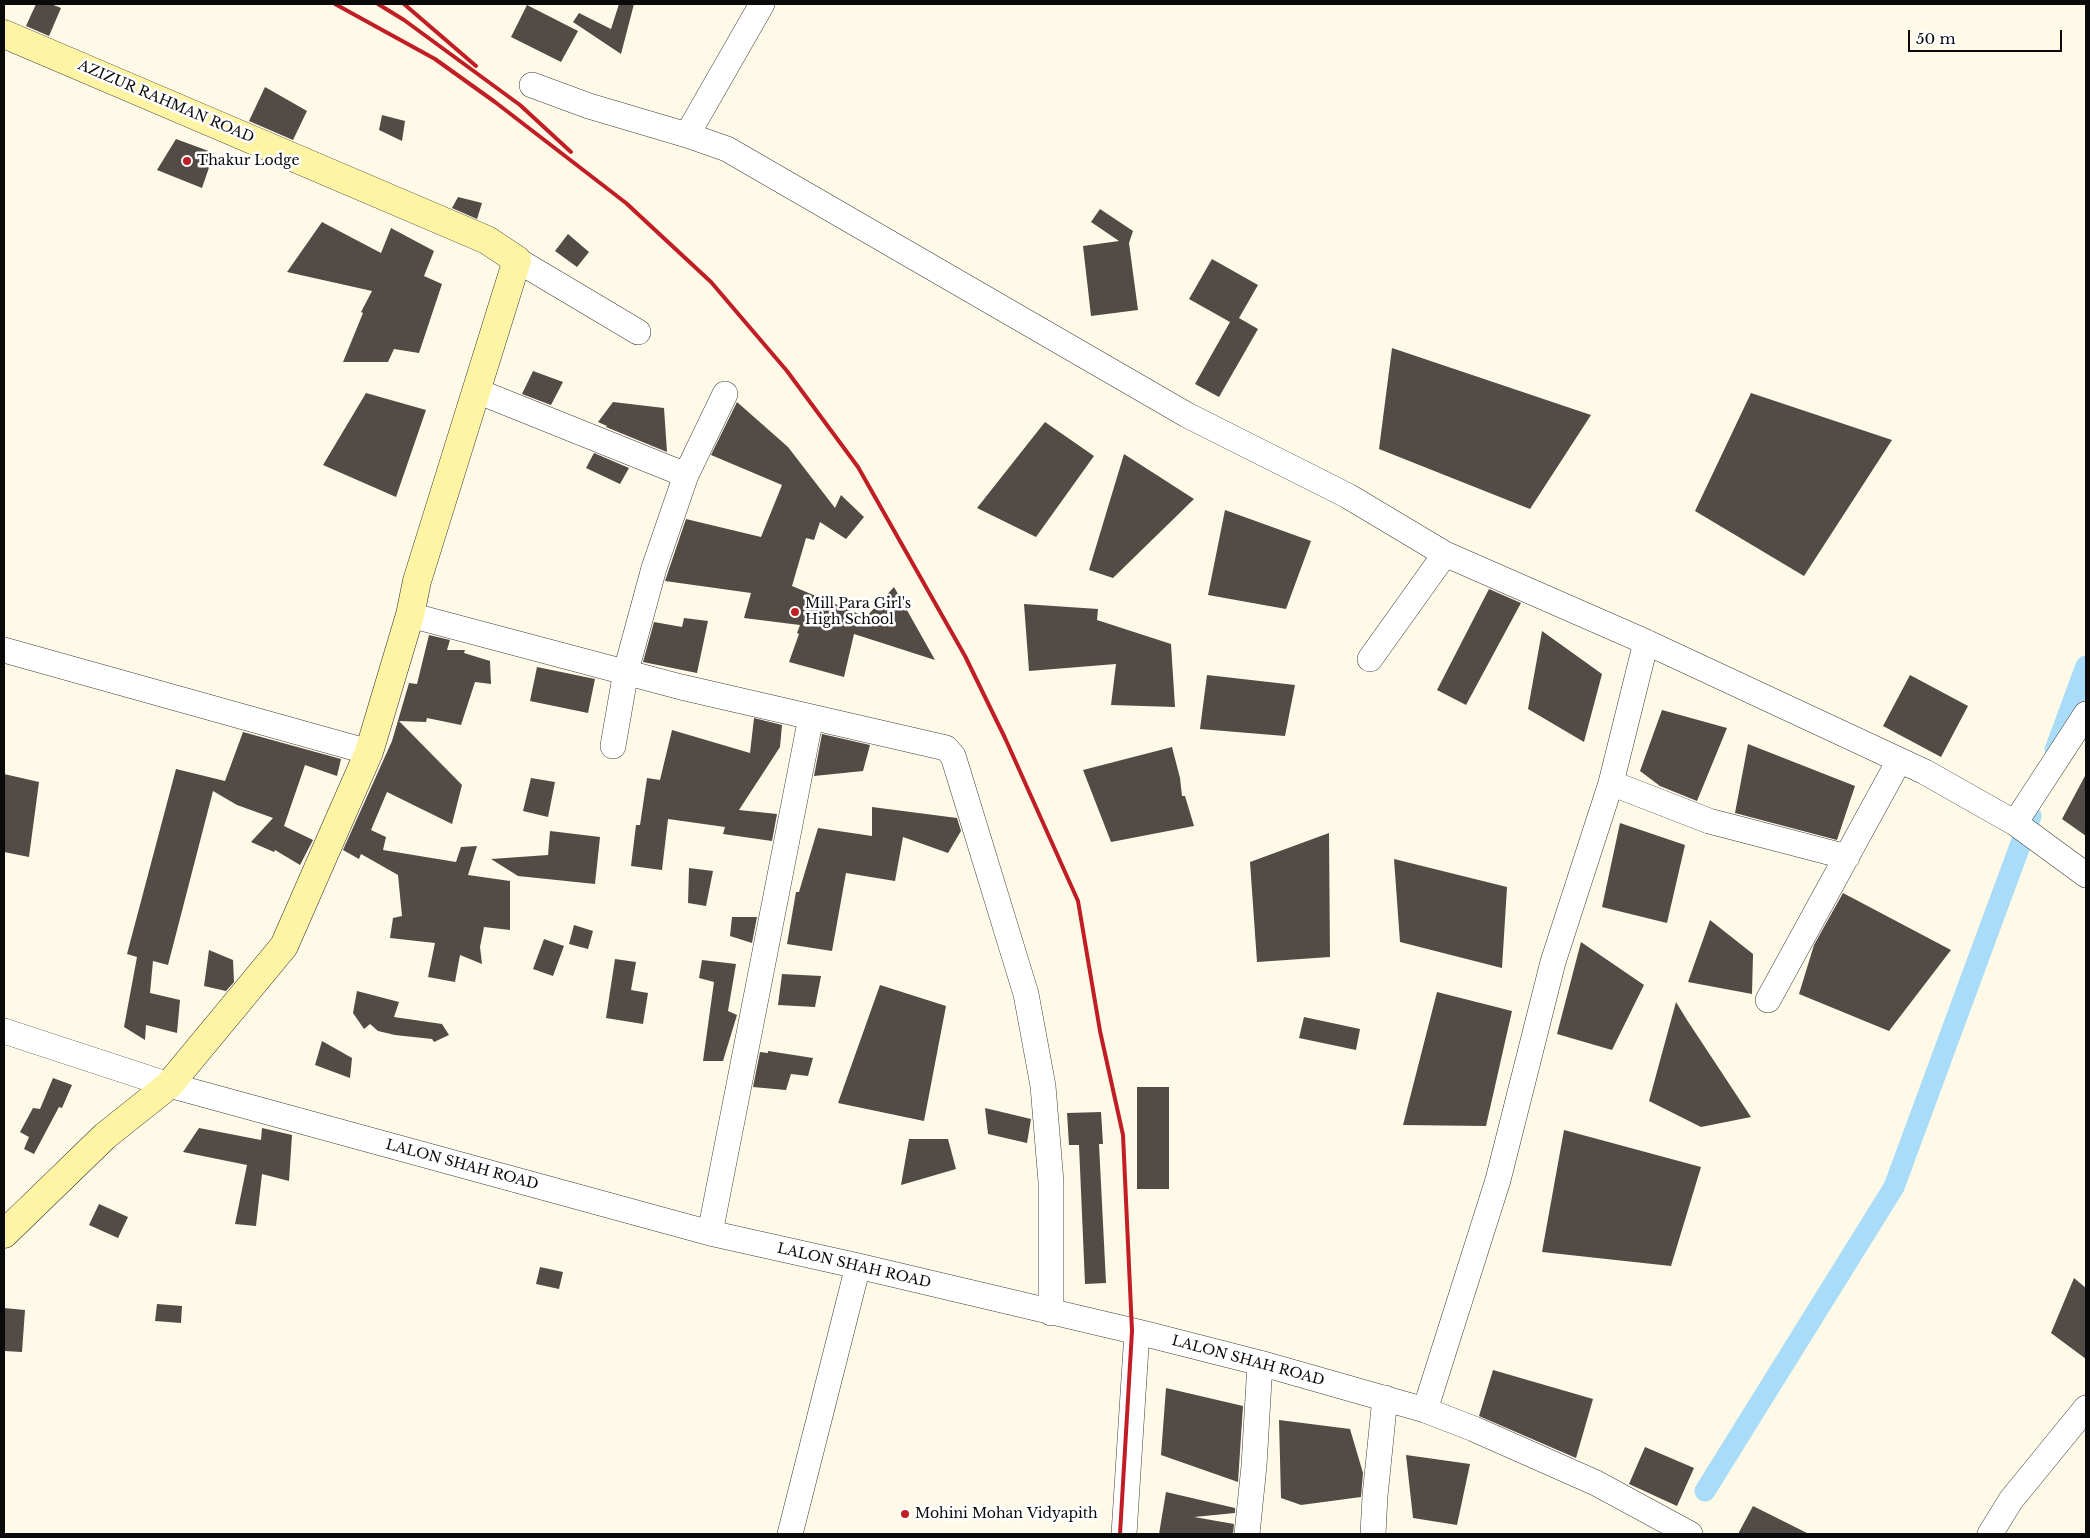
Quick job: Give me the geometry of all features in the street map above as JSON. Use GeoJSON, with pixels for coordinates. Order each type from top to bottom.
{"type":"FeatureCollection","features":[{"type":"Feature","properties":{"kind":"street"},"geometry":{"type":"LineString","coordinates":[[687,135],[762,4]]}},
{"type":"Feature","properties":{"kind":"street","name":"AZIZUR RAHMAN ROAD"},"geometry":{"type":"LineString","coordinates":[[4,34],[487,240],[518,260]]}},
{"type":"Feature","properties":{"kind":"street"},"geometry":{"type":"LineString","coordinates":[[532,84],[589,106],[727,149],[1187,415],[1348,496],[1445,554],[1646,642],[1925,772],[2015,823],[2086,875]]}},
{"type":"Feature","properties":{"kind":"street"},"geometry":{"type":"LineString","coordinates":[[4,1234],[105,1136],[169,1085],[284,946],[369,752],[410,614],[417,581],[518,260],[638,332]]}},
{"type":"Feature","properties":{"kind":"street"},"geometry":{"type":"LineString","coordinates":[[476,391],[686,475]]}},
{"type":"Feature","properties":{"kind":"street"},"geometry":{"type":"LineString","coordinates":[[613,746],[626,672],[654,568],[686,475],[725,394]]}},
{"type":"Feature","properties":{"kind":"street"},"geometry":{"type":"LineString","coordinates":[[1370,659],[1445,554]]}},
{"type":"Feature","properties":{"kind":"street"},"geometry":{"type":"LineString","coordinates":[[410,614],[681,687],[946,748],[953,756],[1026,994],[1042,1077],[1051,1182],[1051,1313]]}},
{"type":"Feature","properties":{"kind":"street"},"geometry":{"type":"LineString","coordinates":[[1425,1410],[1498,1180],[1554,962],[1611,783],[1646,642]]}},
{"type":"Feature","properties":{"kind":"street"},"geometry":{"type":"LineString","coordinates":[[4,650],[369,752]]}},
{"type":"Feature","properties":{"kind":"street"},"geometry":{"type":"LineString","coordinates":[[2015,823],[2086,714]]}},
{"type":"Feature","properties":{"kind":"street"},"geometry":{"type":"LineString","coordinates":[[710,1233],[811,717]]}},
{"type":"Feature","properties":{"kind":"street"},"geometry":{"type":"LineString","coordinates":[[1768,1000],[1899,761]]}},
{"type":"Feature","properties":{"kind":"street"},"geometry":{"type":"LineString","coordinates":[[1611,783],[1709,821],[1847,856]]}},
{"type":"Feature","properties":{"kind":"street","name":"LALON SHAH ROAD"},"geometry":{"type":"LineString","coordinates":[[4,1031],[169,1085],[710,1233],[1136,1332],[1260,1363],[1385,1398],[1425,1410],[1474,1429],[1596,1483],[1690,1534]]}},
{"type":"Feature","properties":{"kind":"street"},"geometry":{"type":"LineString","coordinates":[[790,1534],[858,1266]]}},
{"type":"Feature","properties":{"kind":"street"},"geometry":{"type":"LineString","coordinates":[[1124,1534],[1136,1332]]}},
{"type":"Feature","properties":{"kind":"street"},"geometry":{"type":"LineString","coordinates":[[1247,1534],[1254,1466],[1260,1363]]}},
{"type":"Feature","properties":{"kind":"street"},"geometry":{"type":"LineString","coordinates":[[1373,1534],[1385,1398]]}},
{"type":"Feature","properties":{"kind":"street"},"geometry":{"type":"LineString","coordinates":[[1990,1534],[2011,1500],[2086,1408]]}},
{"type":"Feature","properties":{"kind":"building"},"geometry":{"type":"Polygon","coordinates":[[[36,4],[51,4],[61,8],[49,36],[26,26],[36,4]]]}},
{"type":"Feature","properties":{"kind":"building"},"geometry":{"type":"Polygon","coordinates":[[[619,4],[634,4],[621,54],[573,22],[579,13],[611,29],[619,4]]]}},
{"type":"Feature","properties":{"kind":"building"},"geometry":{"type":"Polygon","coordinates":[[[527,5],[578,31],[561,62],[511,37],[527,5]]]}},
{"type":"Feature","properties":{"kind":"building"},"geometry":{"type":"Polygon","coordinates":[[[265,87],[307,111],[293,140],[249,121],[265,87]]]}},
{"type":"Feature","properties":{"kind":"building"},"geometry":{"type":"Polygon","coordinates":[[[382,115],[405,121],[402,141],[379,130],[382,115]]]}},
{"type":"Feature","properties":{"kind":"building","name":"Thakur Lodge"},"geometry":{"type":"Polygon","coordinates":[[[176,139],[214,153],[202,188],[157,170],[176,139]]]}},
{"type":"Feature","properties":{"kind":"building"},"geometry":{"type":"Polygon","coordinates":[[[458,197],[482,203],[477,219],[452,208],[458,197]]]}},
{"type":"Feature","properties":{"kind":"building"},"geometry":{"type":"Polygon","coordinates":[[[1100,209],[1133,231],[1129,243],[1138,310],[1091,316],[1083,246],[1119,241],[1091,222],[1100,209]]]}},
{"type":"Feature","properties":{"kind":"building"},"geometry":{"type":"Polygon","coordinates":[[[322,222],[381,253],[391,228],[434,251],[424,276],[442,284],[419,353],[394,349],[388,362],[343,362],[363,313],[361,312],[372,291],[287,272],[322,222]]]}},
{"type":"Feature","properties":{"kind":"building"},"geometry":{"type":"Polygon","coordinates":[[[568,234],[589,252],[577,267],[555,251],[568,234]]]}},
{"type":"Feature","properties":{"kind":"building"},"geometry":{"type":"Polygon","coordinates":[[[1212,259],[1258,285],[1239,318],[1258,329],[1219,397],[1195,384],[1230,322],[1189,299],[1212,259]]]}},
{"type":"Feature","properties":{"kind":"building"},"geometry":{"type":"Polygon","coordinates":[[[1392,348],[1591,415],[1530,509],[1379,449],[1392,348]]]}},
{"type":"Feature","properties":{"kind":"building"},"geometry":{"type":"Polygon","coordinates":[[[533,371],[563,382],[551,405],[522,394],[533,371]]]}},
{"type":"Feature","properties":{"kind":"building"},"geometry":{"type":"Polygon","coordinates":[[[366,393],[426,410],[396,497],[323,465],[366,393]]]}},
{"type":"Feature","properties":{"kind":"building"},"geometry":{"type":"Polygon","coordinates":[[[1751,393],[1892,440],[1804,576],[1695,511],[1751,393]]]}},
{"type":"Feature","properties":{"kind":"building"},"geometry":{"type":"Polygon","coordinates":[[[613,402],[664,408],[667,452],[598,422],[613,402]]]}},
{"type":"Feature","properties":{"kind":"building"},"geometry":{"type":"Polygon","coordinates":[[[737,402],[788,447],[835,508],[841,495],[864,517],[846,539],[820,522],[814,540],[806,538],[792,586],[866,617],[894,587],[935,660],[854,634],[844,677],[789,662],[799,634],[797,633],[800,625],[744,618],[751,593],[665,581],[686,519],[761,537],[782,485],[711,455],[737,402]]]}},
{"type":"Feature","properties":{"kind":"building"},"geometry":{"type":"Polygon","coordinates":[[[1045,422],[1094,456],[1036,537],[977,508],[1045,422]]]}},
{"type":"Feature","properties":{"kind":"building"},"geometry":{"type":"Polygon","coordinates":[[[594,453],[629,468],[620,484],[586,468],[594,453]]]}},
{"type":"Feature","properties":{"kind":"building"},"geometry":{"type":"Polygon","coordinates":[[[1124,454],[1194,499],[1113,578],[1089,570],[1124,454]]]}},
{"type":"Feature","properties":{"kind":"building"},"geometry":{"type":"Polygon","coordinates":[[[1225,510],[1311,541],[1286,609],[1208,595],[1225,510]]]}},
{"type":"Feature","properties":{"kind":"building"},"geometry":{"type":"Polygon","coordinates":[[[1489,589],[1521,603],[1466,705],[1437,690],[1489,589]]]}},
{"type":"Feature","properties":{"kind":"building"},"geometry":{"type":"Polygon","coordinates":[[[1024,604],[1098,609],[1097,620],[1171,644],[1175,707],[1111,705],[1116,664],[1029,671],[1024,604]]]}},
{"type":"Feature","properties":{"kind":"building"},"geometry":{"type":"Polygon","coordinates":[[[684,618],[708,621],[697,673],[643,662],[654,622],[682,627],[684,618]]]}},
{"type":"Feature","properties":{"kind":"building"},"geometry":{"type":"Polygon","coordinates":[[[1542,631],[1602,674],[1584,742],[1528,709],[1542,631]]]}},
{"type":"Feature","properties":{"kind":"building"},"geometry":{"type":"Polygon","coordinates":[[[429,635],[450,640],[447,650],[465,650],[464,653],[490,661],[491,684],[475,682],[461,725],[427,718],[426,722],[399,721],[462,785],[452,824],[387,792],[371,830],[386,837],[383,850],[456,862],[461,847],[477,846],[468,875],[510,881],[510,930],[484,927],[480,947],[482,964],[460,955],[455,982],[428,977],[435,943],[390,938],[393,918],[402,916],[398,875],[361,854],[359,859],[343,850],[392,741],[409,683],[417,684],[429,635]]]}},
{"type":"Feature","properties":{"kind":"building"},"geometry":{"type":"Polygon","coordinates":[[[537,667],[595,679],[588,713],[530,701],[537,667]]]}},
{"type":"Feature","properties":{"kind":"building"},"geometry":{"type":"Polygon","coordinates":[[[1207,675],[1295,685],[1285,736],[1200,729],[1207,675]]]}},
{"type":"Feature","properties":{"kind":"building"},"geometry":{"type":"Polygon","coordinates":[[[1910,675],[1968,706],[1941,757],[1883,726],[1910,675]]]}},
{"type":"Feature","properties":{"kind":"building"},"geometry":{"type":"Polygon","coordinates":[[[1662,710],[1727,728],[1697,801],[1660,786],[1640,771],[1662,710]]]}},
{"type":"Feature","properties":{"kind":"building"},"geometry":{"type":"Polygon","coordinates":[[[754,718],[782,725],[780,747],[739,810],[777,814],[772,841],[723,834],[725,827],[668,819],[662,870],[631,866],[636,825],[640,825],[647,778],[660,780],[672,730],[750,753],[754,718]]]}},
{"type":"Feature","properties":{"kind":"building"},"geometry":{"type":"Polygon","coordinates":[[[243,732],[341,759],[337,776],[305,765],[284,826],[313,840],[300,865],[275,850],[274,852],[251,842],[273,818],[237,805],[213,791],[168,965],[153,961],[150,993],[180,1000],[177,1033],[146,1025],[145,1040],[124,1027],[137,957],[127,954],[176,769],[225,781],[243,732]]]}},
{"type":"Feature","properties":{"kind":"building"},"geometry":{"type":"Polygon","coordinates":[[[822,734],[870,745],[863,771],[814,776],[822,734]]]}},
{"type":"Feature","properties":{"kind":"building"},"geometry":{"type":"Polygon","coordinates":[[[1748,744],[1855,786],[1837,840],[1735,813],[1748,744]]]}},
{"type":"Feature","properties":{"kind":"building"},"geometry":{"type":"Polygon","coordinates":[[[1172,747],[1180,778],[1182,796],[1185,796],[1194,826],[1111,842],[1083,770],[1172,747]]]}},
{"type":"Feature","properties":{"kind":"building"},"geometry":{"type":"Polygon","coordinates":[[[4,774],[39,782],[29,857],[4,852],[4,774]]]}},
{"type":"Feature","properties":{"kind":"building"},"geometry":{"type":"Polygon","coordinates":[[[2086,774],[2086,836],[2062,819],[2086,774]]]}},
{"type":"Feature","properties":{"kind":"building"},"geometry":{"type":"Polygon","coordinates":[[[531,778],[555,782],[548,817],[523,811],[531,778]]]}},
{"type":"Feature","properties":{"kind":"building"},"geometry":{"type":"Polygon","coordinates":[[[872,807],[957,818],[961,831],[948,853],[903,837],[895,881],[846,873],[832,951],[787,944],[796,892],[799,892],[818,828],[872,836],[872,807]]]}},
{"type":"Feature","properties":{"kind":"building"},"geometry":{"type":"Polygon","coordinates":[[[1620,823],[1685,845],[1667,923],[1602,907],[1620,823]]]}},
{"type":"Feature","properties":{"kind":"building"},"geometry":{"type":"Polygon","coordinates":[[[550,831],[600,837],[595,884],[518,876],[491,859],[548,855],[550,831]]]}},
{"type":"Feature","properties":{"kind":"building"},"geometry":{"type":"Polygon","coordinates":[[[1329,833],[1330,957],[1257,962],[1250,862],[1329,833]]]}},
{"type":"Feature","properties":{"kind":"building"},"geometry":{"type":"Polygon","coordinates":[[[1394,859],[1507,887],[1502,968],[1400,942],[1394,859]]]}},
{"type":"Feature","properties":{"kind":"building"},"geometry":{"type":"Polygon","coordinates":[[[689,868],[713,871],[706,906],[688,903],[689,868]]]}},
{"type":"Feature","properties":{"kind":"building"},"geometry":{"type":"Polygon","coordinates":[[[1843,893],[1951,950],[1889,1031],[1799,994],[1814,945],[1843,893]]]}},
{"type":"Feature","properties":{"kind":"building"},"geometry":{"type":"Polygon","coordinates":[[[732,917],[757,917],[752,943],[730,936],[732,917]]]}},
{"type":"Feature","properties":{"kind":"building"},"geometry":{"type":"Polygon","coordinates":[[[1710,920],[1753,954],[1752,994],[1688,982],[1710,920]]]}},
{"type":"Feature","properties":{"kind":"building"},"geometry":{"type":"Polygon","coordinates":[[[574,925],[593,931],[588,949],[569,944],[574,925]]]}},
{"type":"Feature","properties":{"kind":"building"},"geometry":{"type":"Polygon","coordinates":[[[544,939],[564,946],[553,976],[533,969],[544,939]]]}},
{"type":"Feature","properties":{"kind":"building"},"geometry":{"type":"Polygon","coordinates":[[[1581,942],[1644,985],[1612,1050],[1557,1034],[1581,942]]]}},
{"type":"Feature","properties":{"kind":"building"},"geometry":{"type":"Polygon","coordinates":[[[209,950],[233,960],[234,982],[226,991],[204,986],[209,950]]]}},
{"type":"Feature","properties":{"kind":"building"},"geometry":{"type":"Polygon","coordinates":[[[615,959],[636,962],[631,990],[648,993],[643,1024],[606,1018],[615,959]]]}},
{"type":"Feature","properties":{"kind":"building"},"geometry":{"type":"Polygon","coordinates":[[[702,960],[736,964],[728,1011],[737,1015],[723,1061],[703,1061],[714,982],[699,978],[702,960]]]}},
{"type":"Feature","properties":{"kind":"building"},"geometry":{"type":"Polygon","coordinates":[[[782,974],[821,976],[815,1007],[778,1005],[782,974]]]}},
{"type":"Feature","properties":{"kind":"building"},"geometry":{"type":"Polygon","coordinates":[[[880,985],[946,1006],[924,1121],[838,1103],[880,985]]]}},
{"type":"Feature","properties":{"kind":"building"},"geometry":{"type":"Polygon","coordinates":[[[357,991],[399,1002],[394,1017],[442,1024],[449,1035],[434,1042],[432,1039],[378,1031],[370,1024],[364,1029],[353,1013],[357,991]]]}},
{"type":"Feature","properties":{"kind":"building"},"geometry":{"type":"Polygon","coordinates":[[[1437,992],[1512,1011],[1486,1126],[1403,1125],[1437,992]]]}},
{"type":"Feature","properties":{"kind":"building"},"geometry":{"type":"Polygon","coordinates":[[[1676,1002],[1751,1117],[1701,1127],[1649,1101],[1676,1002]]]}},
{"type":"Feature","properties":{"kind":"building"},"geometry":{"type":"Polygon","coordinates":[[[1304,1017],[1360,1029],[1356,1050],[1299,1038],[1304,1017]]]}},
{"type":"Feature","properties":{"kind":"building"},"geometry":{"type":"Polygon","coordinates":[[[322,1041],[352,1058],[350,1078],[315,1065],[322,1041]]]}},
{"type":"Feature","properties":{"kind":"building"},"geometry":{"type":"Polygon","coordinates":[[[768,1051],[813,1058],[808,1076],[791,1074],[786,1090],[753,1087],[760,1052],[768,1053],[768,1051]]]}},
{"type":"Feature","properties":{"kind":"building"},"geometry":{"type":"Polygon","coordinates":[[[53,1078],[72,1085],[62,1108],[59,1107],[34,1154],[24,1149],[29,1137],[20,1132],[33,1108],[40,1109],[53,1078]]]}},
{"type":"Feature","properties":{"kind":"building"},"geometry":{"type":"Polygon","coordinates":[[[1137,1087],[1169,1087],[1169,1189],[1137,1189],[1137,1087]]]}},
{"type":"Feature","properties":{"kind":"building"},"geometry":{"type":"Polygon","coordinates":[[[985,1108],[1031,1119],[1027,1143],[988,1134],[985,1108]]]}},
{"type":"Feature","properties":{"kind":"building"},"geometry":{"type":"Polygon","coordinates":[[[1101,1112],[1103,1144],[1099,1144],[1106,1283],[1085,1284],[1079,1145],[1069,1145],[1067,1113],[1101,1112]]]}},
{"type":"Feature","properties":{"kind":"building"},"geometry":{"type":"Polygon","coordinates":[[[199,1128],[261,1140],[262,1128],[292,1135],[289,1181],[262,1174],[256,1226],[235,1224],[247,1165],[183,1152],[199,1128]]]}},
{"type":"Feature","properties":{"kind":"building"},"geometry":{"type":"Polygon","coordinates":[[[1564,1130],[1701,1167],[1671,1266],[1542,1252],[1564,1130]]]}},
{"type":"Feature","properties":{"kind":"building"},"geometry":{"type":"Polygon","coordinates":[[[909,1139],[948,1139],[956,1169],[901,1185],[909,1139]]]}},
{"type":"Feature","properties":{"kind":"building"},"geometry":{"type":"Polygon","coordinates":[[[99,1204],[128,1217],[118,1238],[89,1225],[99,1204]]]}},
{"type":"Feature","properties":{"kind":"building"},"geometry":{"type":"Polygon","coordinates":[[[540,1267],[563,1272],[559,1289],[536,1284],[540,1267]]]}},
{"type":"Feature","properties":{"kind":"building"},"geometry":{"type":"Polygon","coordinates":[[[2074,1278],[2086,1288],[2086,1359],[2051,1333],[2074,1278]]]}},
{"type":"Feature","properties":{"kind":"building"},"geometry":{"type":"Polygon","coordinates":[[[157,1304],[182,1306],[181,1323],[155,1321],[157,1304]]]}},
{"type":"Feature","properties":{"kind":"building"},"geometry":{"type":"Polygon","coordinates":[[[4,1308],[25,1310],[22,1352],[4,1351],[4,1308]]]}},
{"type":"Feature","properties":{"kind":"building"},"geometry":{"type":"Polygon","coordinates":[[[1493,1370],[1593,1399],[1576,1458],[1479,1416],[1493,1370]]]}},
{"type":"Feature","properties":{"kind":"building"},"geometry":{"type":"Polygon","coordinates":[[[1166,1388],[1243,1406],[1238,1482],[1161,1455],[1166,1388]]]}},
{"type":"Feature","properties":{"kind":"building"},"geometry":{"type":"Polygon","coordinates":[[[1279,1420],[1350,1429],[1363,1473],[1361,1497],[1301,1505],[1281,1498],[1279,1420]]]}},
{"type":"Feature","properties":{"kind":"building"},"geometry":{"type":"Polygon","coordinates":[[[1645,1447],[1694,1468],[1677,1506],[1629,1484],[1645,1447]]]}},
{"type":"Feature","properties":{"kind":"building"},"geometry":{"type":"Polygon","coordinates":[[[1406,1455],[1470,1464],[1457,1525],[1413,1518],[1406,1455]]]}},
{"type":"Feature","properties":{"kind":"building"},"geometry":{"type":"Polygon","coordinates":[[[1166,1492],[1235,1508],[1235,1513],[1194,1517],[1234,1524],[1233,1534],[1159,1534],[1166,1492]]]}},
{"type":"Feature","properties":{"kind":"building"},"geometry":{"type":"Polygon","coordinates":[[[1753,1506],[1809,1534],[1738,1534],[1753,1506]]]}},
{"type":"Feature","properties":{"kind":"waterway"},"geometry":{"type":"LineString","coordinates":[[2055,750],[2086,666]]}},
{"type":"Feature","properties":{"kind":"waterway"},"geometry":{"type":"LineString","coordinates":[[1705,1491],[1894,1187],[2031,816]]}},
{"type":"Feature","properties":{"kind":"railway"},"geometry":{"type":"LineString","coordinates":[[335,4],[435,59],[495,102],[626,203],[711,282],[787,371],[858,467],[965,656],[1005,738],[1078,901],[1100,1031],[1123,1135],[1132,1331],[1120,1534]]}},
{"type":"Feature","properties":{"kind":"railway"},"geometry":{"type":"LineString","coordinates":[[378,4],[404,20],[520,105],[571,152]]}},
{"type":"Feature","properties":{"kind":"railway"},"geometry":{"type":"LineString","coordinates":[[404,4],[476,66]]}},
{"type":"Feature","properties":{"kind":"place","name":"Thakur Lodge"},"geometry":{"type":"Point","coordinates":[187,161]}},
{"type":"Feature","properties":{"kind":"place","name":"Mill Para Girl's High School"},"geometry":{"type":"Point","coordinates":[795,612]}},
{"type":"Feature","properties":{"kind":"place","name":"Mohini Mohan Vidyapith"},"geometry":{"type":"Point","coordinates":[905,1514]}}]}
